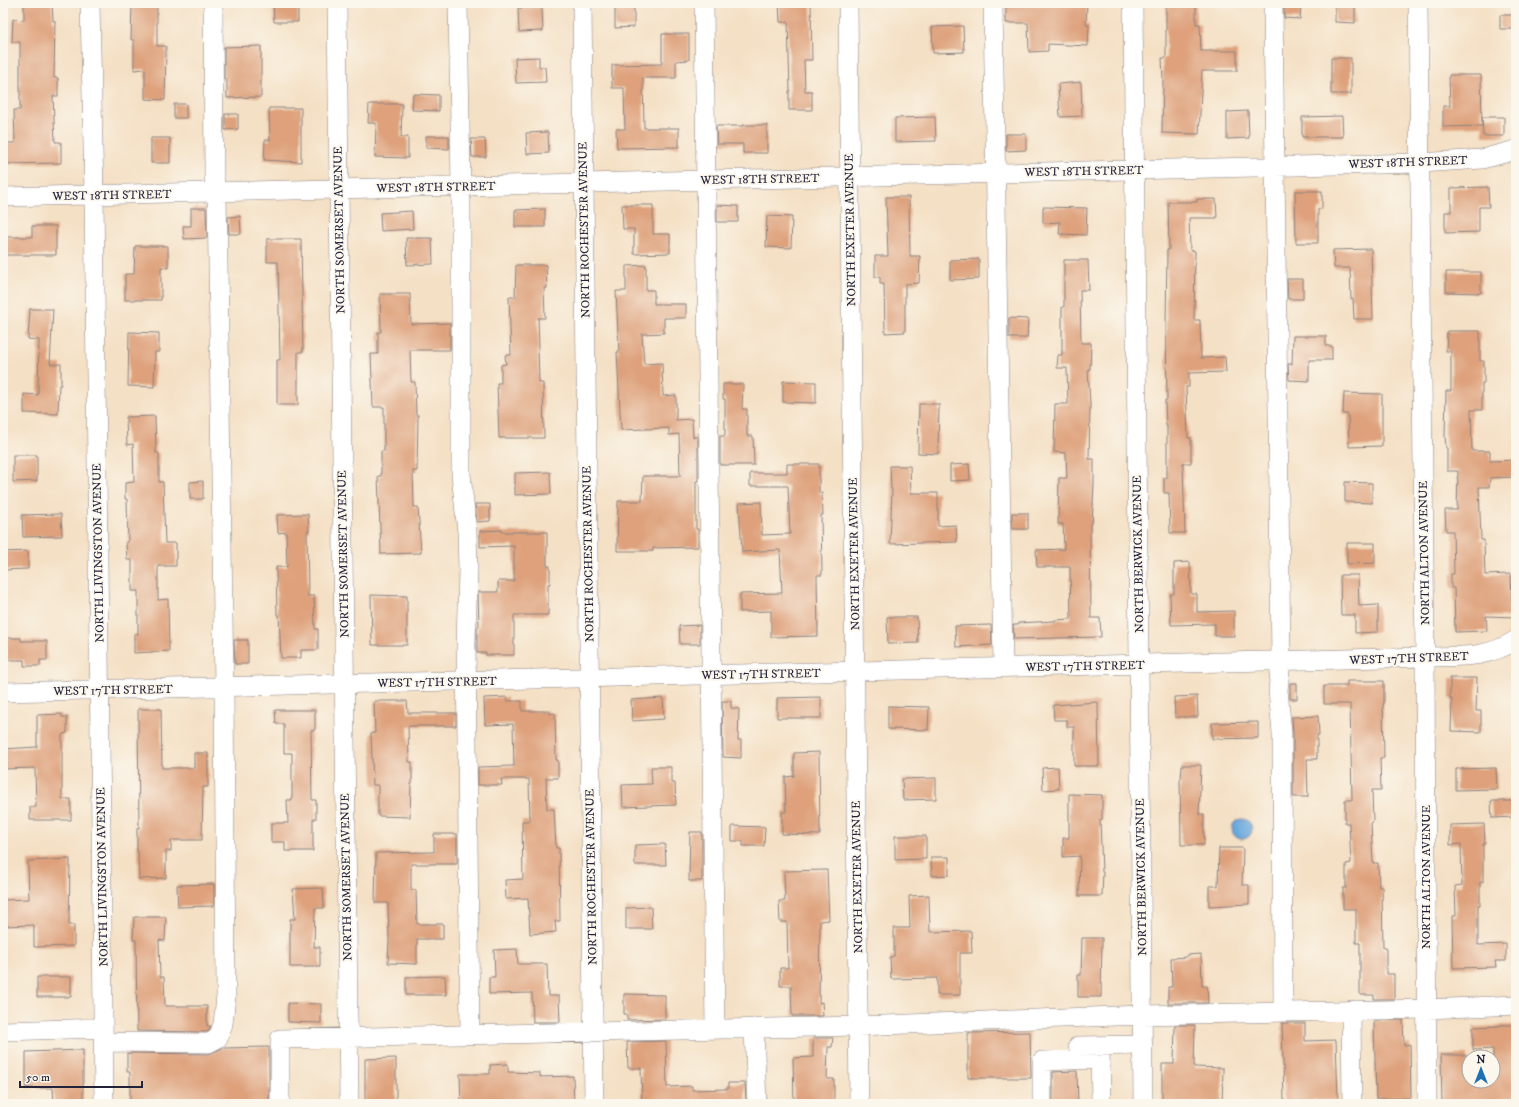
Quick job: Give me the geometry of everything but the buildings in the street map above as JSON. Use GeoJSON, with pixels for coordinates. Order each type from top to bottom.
{"type":"FeatureCollection","features":[{"type":"Feature","properties":{"kind":"street","name":"NORTH LIVINGSTON AVENUE"},"geometry":{"type":"LineString","coordinates":[[90,3],[94,195],[104,1104]]}},
{"type":"Feature","properties":{"kind":"street"},"geometry":{"type":"LineString","coordinates":[[3,1031],[103,1035],[209,1042],[218,1038],[223,1024],[226,996],[224,687],[217,192],[214,178],[213,3]]}},
{"type":"Feature","properties":{"kind":"street","name":"NORTH SOMERSET AVENUE"},"geometry":{"type":"LineString","coordinates":[[337,3],[349,1104]]}},
{"type":"Feature","properties":{"kind":"street"},"geometry":{"type":"LineString","coordinates":[[458,3],[461,186],[461,474],[467,532],[468,570],[466,681],[470,1035]]}},
{"type":"Feature","properties":{"kind":"street","name":"NORTH ROCHESTER AVENUE"},"geometry":{"type":"LineString","coordinates":[[582,3],[594,1104]]}},
{"type":"Feature","properties":{"kind":"street"},"geometry":{"type":"LineString","coordinates":[[704,3],[715,1029]]}},
{"type":"Feature","properties":{"kind":"street","name":"NORTH EXETER AVENUE"},"geometry":{"type":"LineString","coordinates":[[848,3],[859,1104]]}},
{"type":"Feature","properties":{"kind":"street"},"geometry":{"type":"LineString","coordinates":[[993,3],[1003,668]]}},
{"type":"Feature","properties":{"kind":"street","name":"NORTH BERWICK AVENUE"},"geometry":{"type":"LineString","coordinates":[[1133,3],[1143,1104]]}},
{"type":"Feature","properties":{"kind":"street"},"geometry":{"type":"LineString","coordinates":[[1272,3],[1281,661],[1278,690],[1282,733],[1283,1012]]}},
{"type":"Feature","properties":{"kind":"street","name":"NORTH ALTON AVENUE"},"geometry":{"type":"LineString","coordinates":[[1418,3],[1425,658],[1427,1104]]}},
{"type":"Feature","properties":{"kind":"street","name":"WEST 18TH STREET"},"geometry":{"type":"LineString","coordinates":[[3,197],[1420,163],[1472,160],[1496,156],[1516,150]]}},
{"type":"Feature","properties":{"kind":"street","name":"WEST 17TH STREET"},"geometry":{"type":"LineString","coordinates":[[3,692],[1425,658],[1478,656],[1496,651],[1516,640]]}},
{"type":"Feature","properties":{"kind":"street"},"geometry":{"type":"LineString","coordinates":[[280,1104],[280,1039],[858,1026],[1142,1015],[1427,1009],[1516,1005]]}},
{"type":"Feature","properties":{"kind":"street"},"geometry":{"type":"LineString","coordinates":[[1351,1010],[1352,1104]]}},
{"type":"Feature","properties":{"kind":"street"},"geometry":{"type":"LineString","coordinates":[[754,1028],[757,1104]]}},
{"type":"Feature","properties":{"kind":"street"},"geometry":{"type":"LineString","coordinates":[[1042,1104],[1042,1061],[1143,1045]]}},
{"type":"Feature","properties":{"kind":"street"},"geometry":{"type":"LineString","coordinates":[[1049,1047],[1100,1052]]}},
{"type":"Feature","properties":{"kind":"street"},"geometry":{"type":"LineString","coordinates":[[1100,1052],[1102,1104]]}},
{"type":"Feature","properties":{"kind":"water"},"geometry":{"type":"Polygon","coordinates":[[[1242,819],[1249,822],[1252,829],[1249,836],[1242,839],[1235,836],[1232,829],[1235,822],[1242,819]]]}}]}
